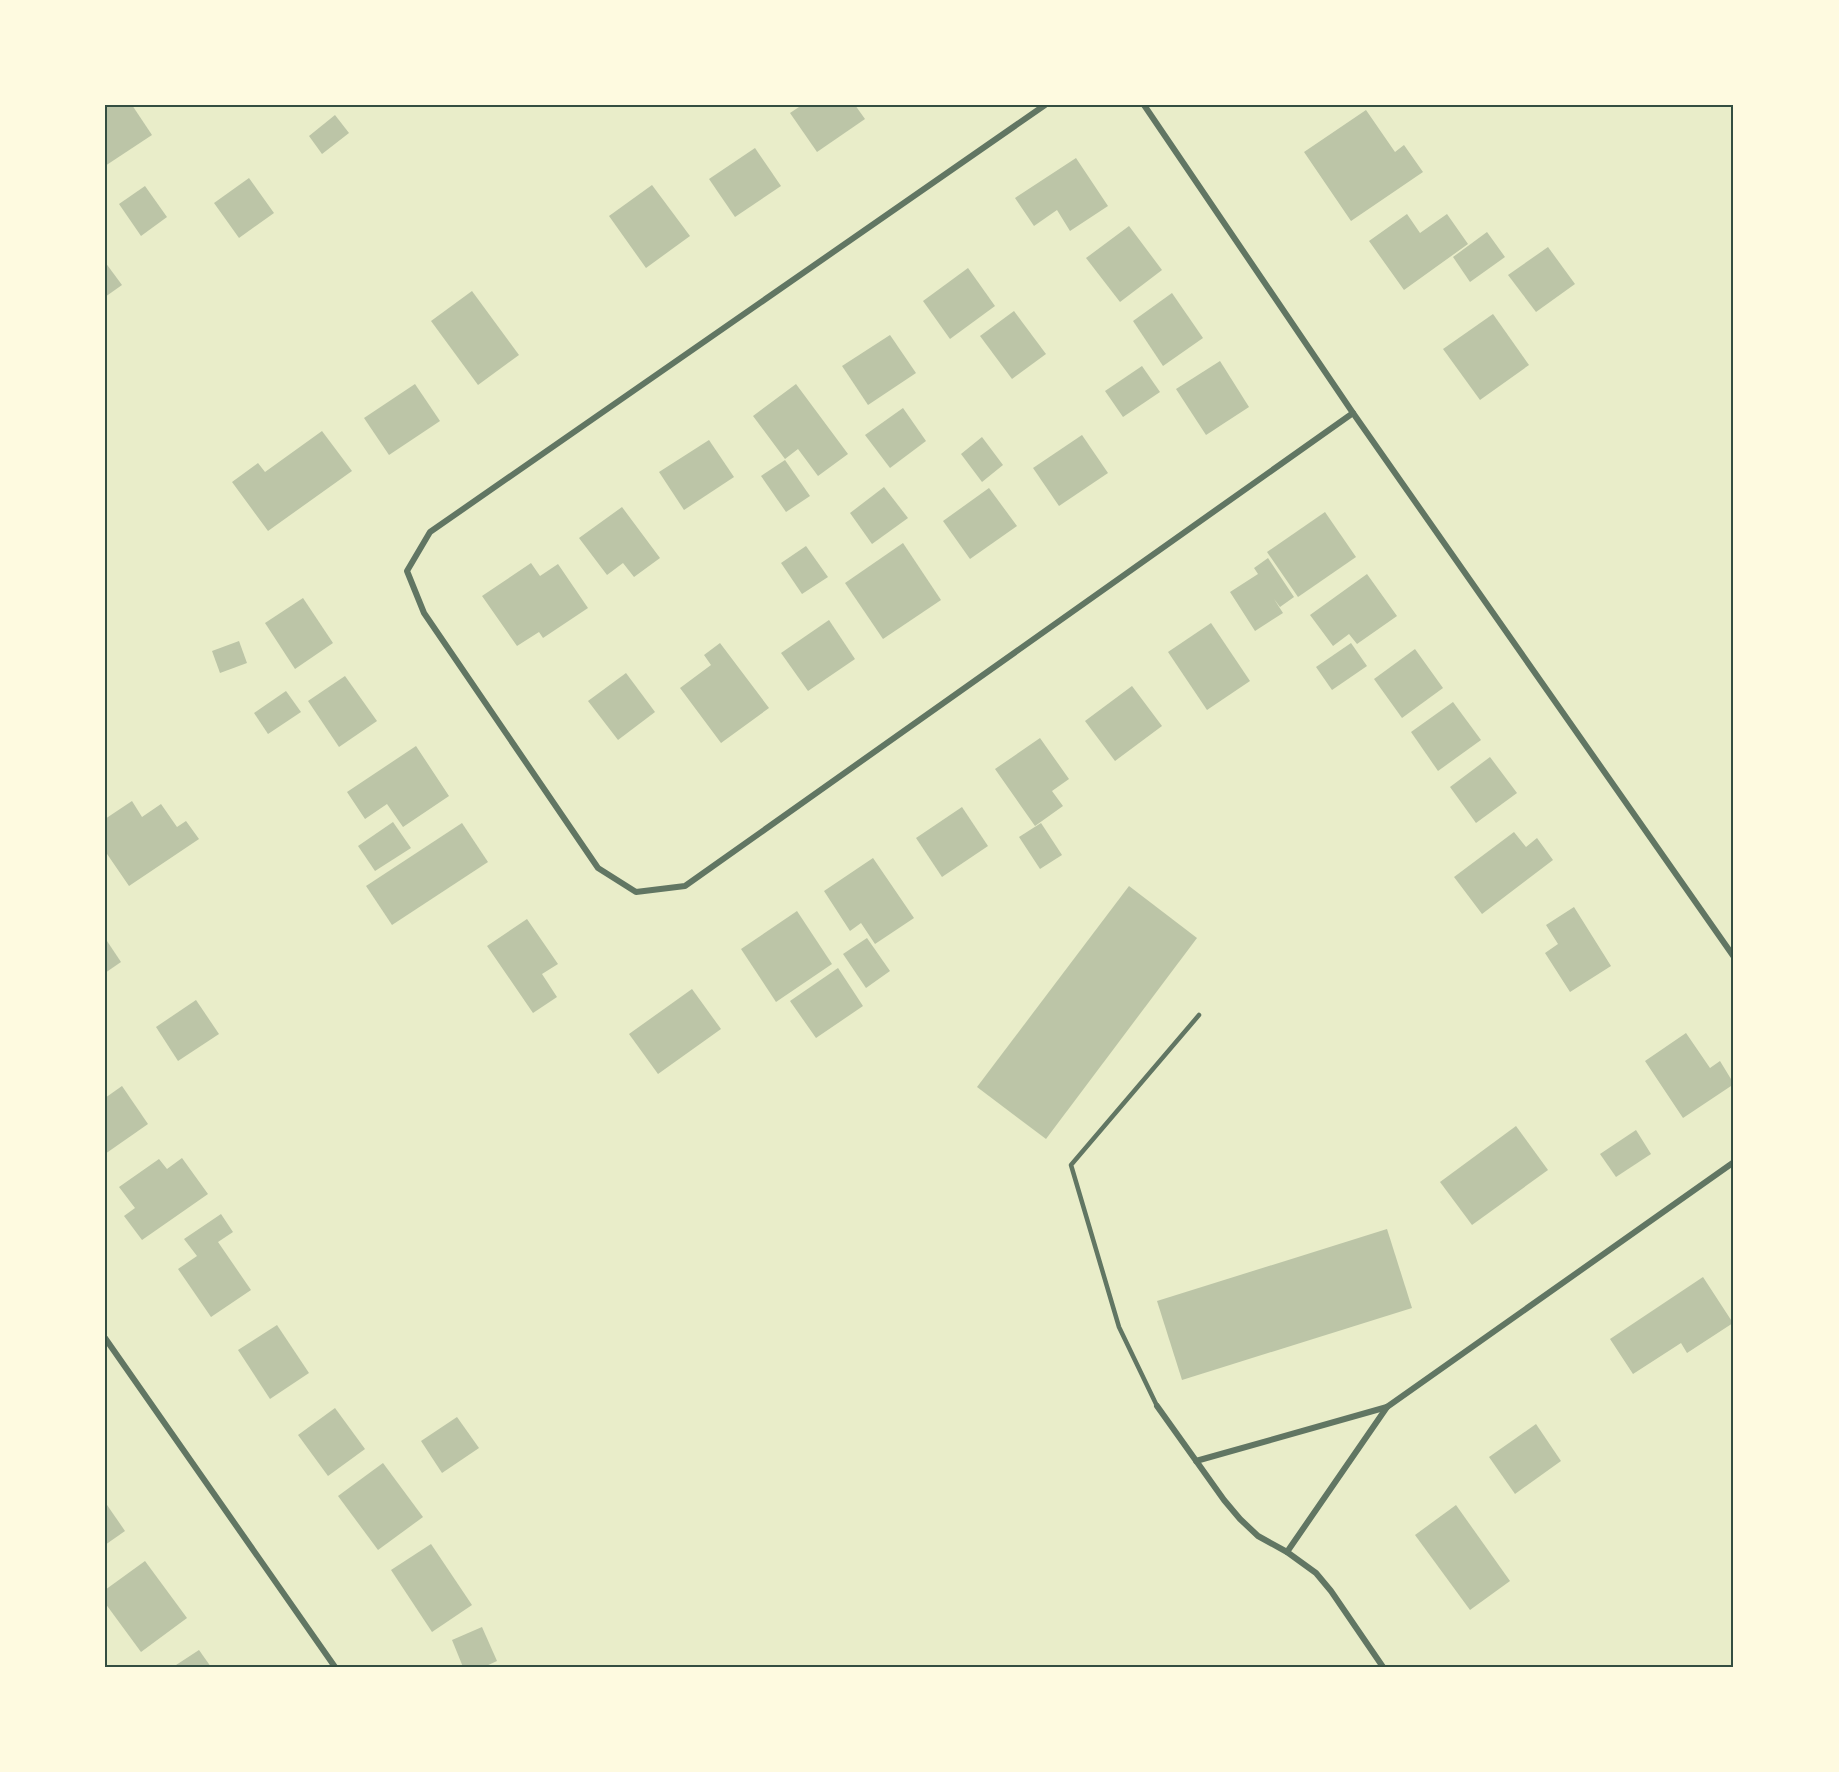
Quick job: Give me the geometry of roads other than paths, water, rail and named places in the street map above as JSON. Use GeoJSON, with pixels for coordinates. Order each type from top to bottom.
{"type":"FeatureCollection","features":[{"type":"Feature","properties":{"kind":"street"},"geometry":{"type":"LineString","coordinates":[[1045,105],[430,532],[407,571],[424,613],[598,868],[636,892],[685,886],[1353,413]]}},
{"type":"Feature","properties":{"kind":"street"},"geometry":{"type":"LineString","coordinates":[[1144,105],[1353,413],[1734,957]]}},
{"type":"Feature","properties":{"kind":"street"},"geometry":{"type":"LineString","coordinates":[[1196,1461],[1387,1407],[1734,1162]]}},
{"type":"Feature","properties":{"kind":"street"},"geometry":{"type":"LineString","coordinates":[[105,1338],[335,1667]]}},
{"type":"Feature","properties":{"kind":"street"},"geometry":{"type":"LineString","coordinates":[[1157,1406],[1240,1520],[1258,1536],[1287,1552],[1316,1573],[1383,1667]]}},
{"type":"Feature","properties":{"kind":"street"},"geometry":{"type":"LineString","coordinates":[[1287,1552],[1387,1407]]}},
{"type":"Feature","properties":{"kind":"lane"},"geometry":{"type":"LineString","coordinates":[[1157,1406],[1119,1327],[1071,1165],[1199,1015]]}}]}
